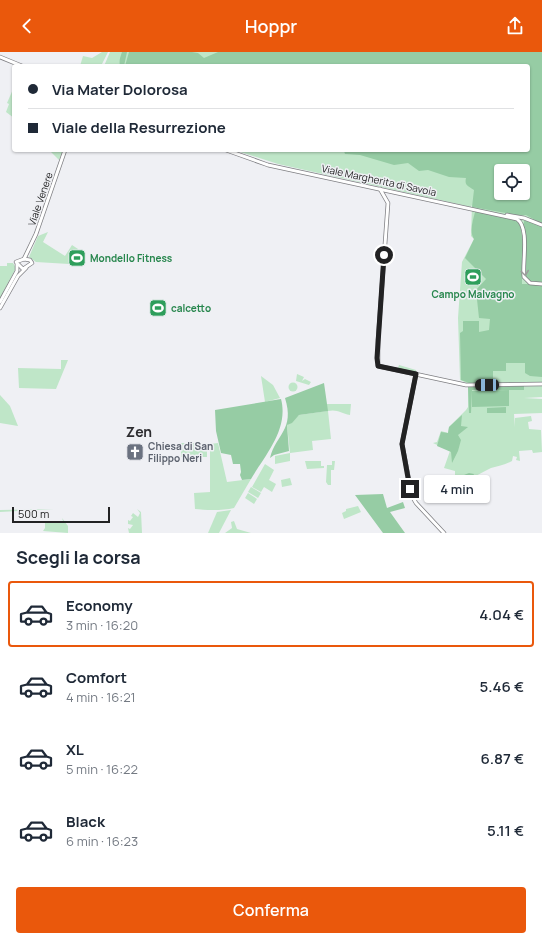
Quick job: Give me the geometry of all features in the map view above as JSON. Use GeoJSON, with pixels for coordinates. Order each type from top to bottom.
{"type":"FeatureCollection","features":[{"type":"Feature","properties":{"kind":"street"},"geometry":{"type":"LineString","coordinates":[[0,57],[17,64]]}},
{"type":"Feature","properties":{"kind":"street","name":"Viale Venere"},"geometry":{"type":"LineString","coordinates":[[17,264],[17,260],[24,259],[29,252],[64,152]]}},
{"type":"Feature","properties":{"kind":"street","name":"Viale Margherita di Savoia"},"geometry":{"type":"LineString","coordinates":[[232,152],[268,165],[525,218],[542,225]]}},
{"type":"Feature","properties":{"kind":"street","name":"Viale Margherita di Savoia"},"geometry":{"type":"LineString","coordinates":[[237,152],[268,163],[518,220],[521,224]]}},
{"type":"Feature","properties":{"kind":"street"},"geometry":{"type":"LineString","coordinates":[[380,189],[388,203],[385,231],[378,366],[466,385],[542,384]]}},
{"type":"Feature","properties":{"kind":"street"},"geometry":{"type":"LineString","coordinates":[[525,218],[521,220],[524,237],[524,277],[530,283],[542,284]]}},
{"type":"Feature","properties":{"kind":"street","name":"Viale Venere"},"geometry":{"type":"LineString","coordinates":[[29,252],[30,259]]}},
{"type":"Feature","properties":{"kind":"street"},"geometry":{"type":"LineString","coordinates":[[0,308],[18,276],[32,264],[30,259],[24,259]]}},
{"type":"Feature","properties":{"kind":"street"},"geometry":{"type":"LineString","coordinates":[[17,264],[22,269],[26,268]]}},
{"type":"Feature","properties":{"kind":"street"},"geometry":{"type":"LineString","coordinates":[[0,302],[16,273],[17,264]]}},
{"type":"Feature","properties":{"kind":"street"},"geometry":{"type":"LineString","coordinates":[[416,374],[402,444],[412,496],[416,503],[444,533]]}},
{"type":"Feature","properties":{"kind":"green space"},"geometry":{"type":"Polygon","coordinates":[[[102,52],[108,52],[102,64],[81,64],[83,56],[92,58],[102,52]]]}},
{"type":"Feature","properties":{"kind":"green space"},"geometry":{"type":"Polygon","coordinates":[[[110,52],[542,52],[542,383],[469,384],[460,380],[458,318],[462,262],[474,239],[471,236],[472,205],[471,207],[278,164],[240,152],[530,152],[530,64],[105,64],[110,52]]]}},
{"type":"Feature","properties":{"kind":"green space"},"geometry":{"type":"Polygon","coordinates":[[[122,52],[127,52],[124,64],[120,64],[122,52]]]}},
{"type":"Feature","properties":{"kind":"green space"},"geometry":{"type":"Polygon","coordinates":[[[129,52],[192,52],[198,53],[204,58],[218,52],[542,52],[542,224],[526,215],[517,215],[472,207],[474,190],[466,184],[466,178],[449,177],[428,170],[419,171],[408,163],[394,165],[360,155],[345,154],[344,152],[530,152],[530,64],[126,64],[129,52]]]}},
{"type":"Feature","properties":{"kind":"green space"},"geometry":{"type":"Polygon","coordinates":[[[12,92],[12,116],[6,112],[9,104],[7,103],[12,92]]]}},
{"type":"Feature","properties":{"kind":"green space"},"geometry":{"type":"Polygon","coordinates":[[[51,152],[62,152],[59,160],[51,152]]]}},
{"type":"Feature","properties":{"kind":"green space"},"geometry":{"type":"Polygon","coordinates":[[[475,212],[514,219],[520,226],[523,241],[522,284],[542,284],[542,377],[530,376],[525,373],[525,363],[506,363],[506,371],[493,371],[493,383],[469,383],[461,380],[460,333],[463,331],[463,321],[479,321],[479,332],[489,330],[490,319],[479,318],[476,290],[486,279],[465,258],[474,239],[472,233],[472,222],[475,212]]]}},
{"type":"Feature","properties":{"kind":"green space"},"geometry":{"type":"Polygon","coordinates":[[[525,219],[542,226],[542,283],[532,283],[525,277],[523,225],[525,219]]]}},
{"type":"Feature","properties":{"kind":"green space"},"geometry":{"type":"Polygon","coordinates":[[[48,232],[43,242],[65,256],[72,245],[78,249],[69,264],[36,262],[29,257],[38,236],[48,232]]]}},
{"type":"Feature","properties":{"kind":"green space"},"geometry":{"type":"Polygon","coordinates":[[[7,263],[13,263],[16,268],[0,298],[0,266],[7,266],[7,263]]]}},
{"type":"Feature","properties":{"kind":"green space"},"geometry":{"type":"Polygon","coordinates":[[[61,360],[68,360],[56,389],[19,388],[18,368],[61,369],[61,360]]]}},
{"type":"Feature","properties":{"kind":"green space"},"geometry":{"type":"Polygon","coordinates":[[[399,365],[416,370],[416,372],[398,368],[399,365]]]}},
{"type":"Feature","properties":{"kind":"green space"},"geometry":{"type":"Polygon","coordinates":[[[297,374],[304,377],[302,381],[305,379],[311,382],[309,385],[296,381],[297,374]]]}},
{"type":"Feature","properties":{"kind":"green space"},"geometry":{"type":"Polygon","coordinates":[[[261,376],[273,385],[280,398],[265,402],[261,376]]]}},
{"type":"Feature","properties":{"kind":"green space"},"geometry":{"type":"Polygon","coordinates":[[[293,382],[298,387],[293,392],[288,387],[293,382]]]}},
{"type":"Feature","properties":{"kind":"green space"},"geometry":{"type":"Polygon","coordinates":[[[324,383],[328,411],[299,415],[292,423],[287,425],[289,451],[274,455],[270,458],[276,443],[284,431],[288,418],[285,398],[324,383]]]}},
{"type":"Feature","properties":{"kind":"green space"},"geometry":{"type":"Polygon","coordinates":[[[524,386],[524,390],[472,390],[471,413],[469,413],[468,387],[524,386]]]}},
{"type":"Feature","properties":{"kind":"green space"},"geometry":{"type":"Polygon","coordinates":[[[542,386],[542,397],[524,398],[542,399],[542,413],[514,414],[515,427],[515,418],[531,416],[532,421],[528,422],[529,429],[541,430],[542,452],[533,453],[532,450],[519,451],[520,461],[516,460],[517,457],[513,456],[512,461],[491,468],[465,482],[448,487],[447,475],[450,477],[455,477],[455,471],[444,468],[450,451],[433,443],[437,442],[441,431],[448,433],[449,427],[468,407],[468,387],[542,386]]]}},
{"type":"Feature","properties":{"kind":"green space"},"geometry":{"type":"Polygon","coordinates":[[[509,390],[509,406],[472,407],[472,391],[509,390]]]}},
{"type":"Feature","properties":{"kind":"green space"},"geometry":{"type":"Polygon","coordinates":[[[0,395],[10,406],[18,426],[0,423],[0,395]]]}},
{"type":"Feature","properties":{"kind":"green space"},"geometry":{"type":"Polygon","coordinates":[[[281,399],[283,410],[279,431],[269,451],[251,479],[242,480],[240,475],[240,464],[233,464],[231,455],[221,453],[216,431],[215,410],[281,399]]]}},
{"type":"Feature","properties":{"kind":"green space"},"geometry":{"type":"Polygon","coordinates":[[[327,404],[351,404],[350,415],[337,411],[328,411],[331,439],[312,441],[313,450],[290,453],[287,425],[299,415],[327,411],[327,404]]]}},
{"type":"Feature","properties":{"kind":"green space"},"geometry":{"type":"Polygon","coordinates":[[[506,407],[506,413],[487,413],[487,408],[506,407]]]}},
{"type":"Feature","properties":{"kind":"green space"},"geometry":{"type":"Polygon","coordinates":[[[462,415],[461,426],[468,427],[458,435],[461,440],[458,451],[452,463],[451,452],[437,446],[441,432],[448,433],[449,427],[462,415]]]}},
{"type":"Feature","properties":{"kind":"green space"},"geometry":{"type":"Polygon","coordinates":[[[181,443],[207,443],[207,457],[181,457],[181,443]]]}},
{"type":"Feature","properties":{"kind":"green space"},"geometry":{"type":"Polygon","coordinates":[[[218,443],[227,482],[251,479],[234,508],[219,510],[195,509],[194,493],[210,492],[210,444],[218,443]]]}},
{"type":"Feature","properties":{"kind":"green space"},"geometry":{"type":"Polygon","coordinates":[[[290,453],[290,461],[275,464],[275,456],[290,453]]]}},
{"type":"Feature","properties":{"kind":"green space"},"geometry":{"type":"Polygon","coordinates":[[[305,461],[321,461],[321,466],[324,466],[324,468],[307,469],[305,461]]]}},
{"type":"Feature","properties":{"kind":"green space"},"geometry":{"type":"Polygon","coordinates":[[[332,461],[335,461],[334,470],[331,470],[331,485],[328,485],[326,482],[327,465],[332,465],[332,461]]]}},
{"type":"Feature","properties":{"kind":"green space"},"geometry":{"type":"Polygon","coordinates":[[[265,464],[274,470],[269,480],[276,484],[272,492],[264,487],[261,492],[252,487],[265,464]]]}},
{"type":"Feature","properties":{"kind":"green space"},"geometry":{"type":"Polygon","coordinates":[[[469,473],[474,474],[457,485],[448,487],[448,480],[453,480],[454,482],[459,479],[459,477],[469,473]]]}},
{"type":"Feature","properties":{"kind":"green space"},"geometry":{"type":"Polygon","coordinates":[[[290,478],[292,485],[282,487],[281,480],[290,478]]]}},
{"type":"Feature","properties":{"kind":"green space"},"geometry":{"type":"Polygon","coordinates":[[[251,487],[261,493],[258,498],[248,492],[251,487]]]}},
{"type":"Feature","properties":{"kind":"green space"},"geometry":{"type":"Polygon","coordinates":[[[248,493],[257,499],[254,504],[245,498],[248,493]]]}},
{"type":"Feature","properties":{"kind":"green space"},"geometry":{"type":"Polygon","coordinates":[[[383,494],[387,508],[403,502],[405,508],[390,512],[405,533],[383,533],[355,495],[383,494]]]}},
{"type":"Feature","properties":{"kind":"green space"},"geometry":{"type":"Polygon","coordinates":[[[358,506],[361,512],[344,519],[342,513],[346,511],[346,509],[358,506]]]}},
{"type":"Feature","properties":{"kind":"green space"},"geometry":{"type":"Polygon","coordinates":[[[54,509],[0,512],[0,510],[54,509]]]}},
{"type":"Feature","properties":{"kind":"green space"},"geometry":{"type":"Polygon","coordinates":[[[137,509],[141,512],[142,533],[129,533],[128,528],[130,529],[133,525],[128,524],[128,520],[130,521],[133,517],[131,516],[133,513],[138,517],[140,513],[137,509]]]}},
{"type":"Feature","properties":{"kind":"green space"},"geometry":{"type":"Polygon","coordinates":[[[231,510],[219,533],[208,533],[217,512],[231,510]]]}},
{"type":"Feature","properties":{"kind":"green space"},"geometry":{"type":"Polygon","coordinates":[[[62,518],[68,526],[68,533],[43,531],[45,528],[45,523],[63,521],[62,518]]]}},
{"type":"Feature","properties":{"kind":"green space"},"geometry":{"type":"Polygon","coordinates":[[[234,521],[237,529],[251,533],[225,533],[232,528],[231,522],[234,521]]]}},
{"type":"Feature","properties":{"kind":"place","name":"Mondello Fitness"},"geometry":{"type":"Point","coordinates":[77,258]}},
{"type":"Feature","properties":{"kind":"place","name":"Campo Malvagno"},"geometry":{"type":"Point","coordinates":[473,277]}},
{"type":"Feature","properties":{"kind":"place","name":"calcetto"},"geometry":{"type":"Point","coordinates":[158,308]}},
{"type":"Feature","properties":{"kind":"place","name":"Chiesa di San Filippo Neri"},"geometry":{"type":"Point","coordinates":[135,452]}},
{"type":"Feature","properties":{"kind":"district","name":"Zen"},"geometry":{"type":"Point","coordinates":[139,431]}},
{"type":"Feature","properties":{"kind":"route"},"geometry":{"type":"LineString","coordinates":[[384,255],[377,358],[378,366],[416,374],[402,444],[410,489]]}}]}
